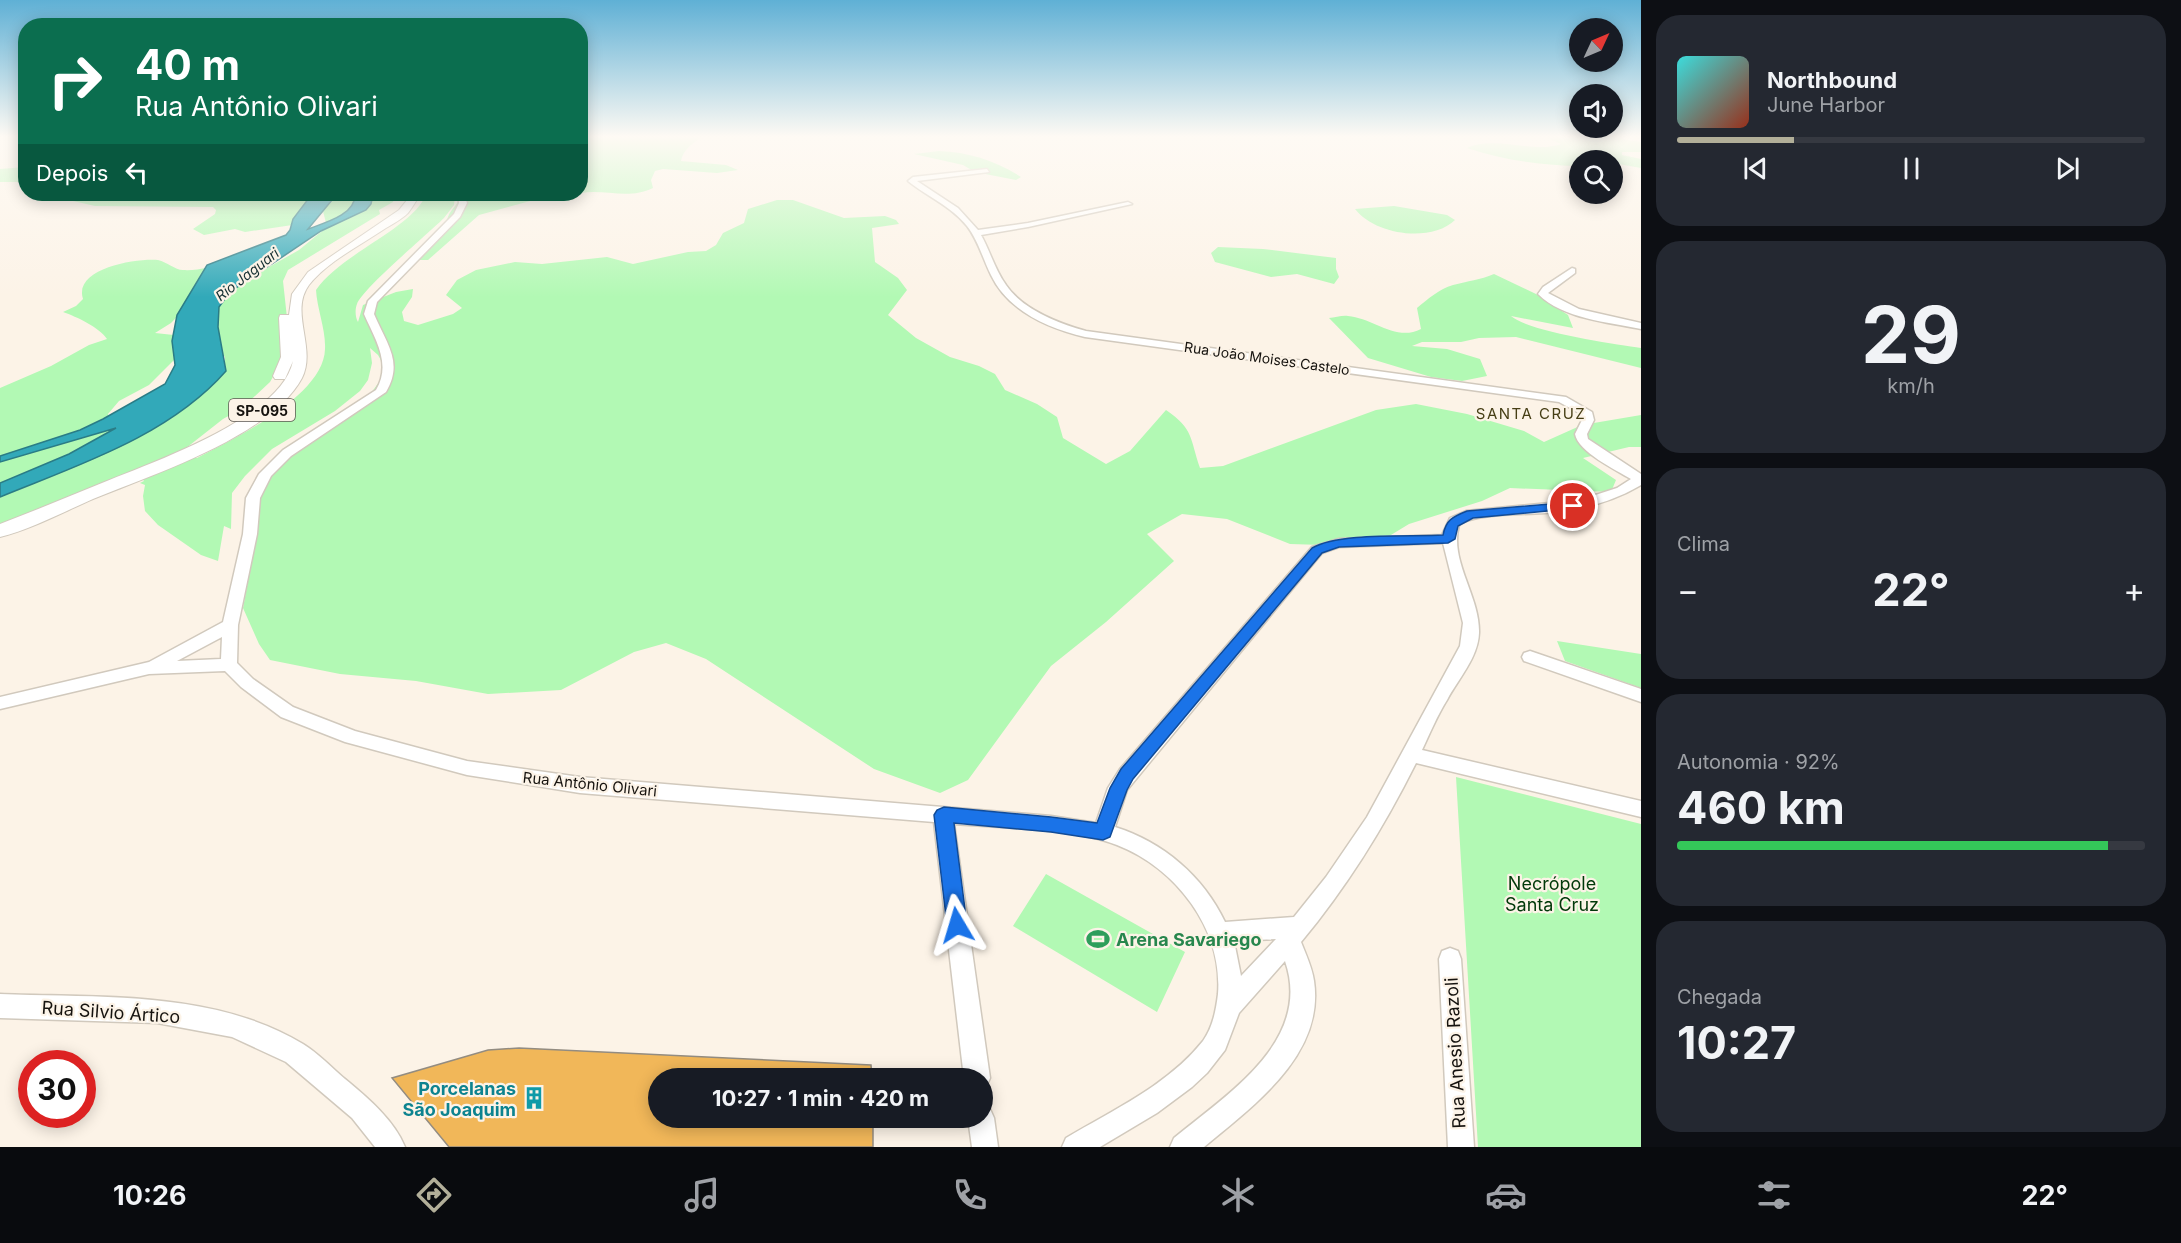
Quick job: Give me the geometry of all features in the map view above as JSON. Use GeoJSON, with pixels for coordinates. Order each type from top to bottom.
{"type":"FeatureCollection","features":[{"type":"Feature","properties":{"kind":"main road","name":"SP-095"},"geometry":{"type":"LineString","coordinates":[[0,523],[172,455],[242,416],[267,394],[283,373],[288,357],[284,302],[295,278],[308,267],[386,217],[402,201]]}},
{"type":"Feature","properties":{"kind":"main road","name":"SP-095"},"geometry":{"type":"LineString","coordinates":[[0,531],[184,456],[228,434],[258,413],[280,395],[294,379],[300,365],[302,352],[296,313],[298,295],[307,280],[318,269],[403,212],[411,201]]}},
{"type":"Feature","properties":{"kind":"street","name":"Rua João Moises Castelo"},"geometry":{"type":"LineString","coordinates":[[927,190],[939,196],[958,212],[975,233],[1003,289],[1015,300],[1054,324],[1085,334],[1562,399],[1586,412],[1588,420],[1581,434],[1582,440],[1589,447],[1641,479]]}},
{"type":"Feature","properties":{"kind":"street"},"geometry":{"type":"LineString","coordinates":[[0,703],[149,668],[229,665],[230,625],[250,534],[253,498],[265,474],[287,453],[380,392],[388,379],[389,361],[369,314],[374,301],[457,215],[463,201]]}},
{"type":"Feature","properties":{"kind":"street"},"geometry":{"type":"LineString","coordinates":[[975,233],[1028,225],[1128,204]]}},
{"type":"Feature","properties":{"kind":"street"},"geometry":{"type":"LineString","coordinates":[[1572,271],[1546,289],[1543,294],[1565,307],[1641,326]]}},
{"type":"Feature","properties":{"kind":"street"},"geometry":{"type":"LineString","coordinates":[[1230,1005],[1294,934],[1339,877],[1365,838],[1412,755],[1437,701],[1459,666],[1471,636],[1471,617],[1448,539],[1452,525],[1458,519],[1471,514],[1557,508],[1589,503],[1616,495],[1641,479]]}},
{"type":"Feature","properties":{"kind":"street"},"geometry":{"type":"LineString","coordinates":[[1103,832],[1118,788],[1127,774],[1317,550],[1339,543],[1448,539]]}},
{"type":"Feature","properties":{"kind":"street"},"geometry":{"type":"LineString","coordinates":[[149,668],[230,625]]}},
{"type":"Feature","properties":{"kind":"street"},"geometry":{"type":"LineString","coordinates":[[1530,657],[1641,696]]}},
{"type":"Feature","properties":{"kind":"street","name":"Rua Antônio Olivari"},"geometry":{"type":"LineString","coordinates":[[229,665],[247,683],[287,712],[351,737],[467,768],[580,785],[1051,824],[1103,832],[1129,841],[1168,865],[1200,897],[1221,932],[1229,963],[1230,1005],[1214,1048],[1182,1080],[1075,1147]]}},
{"type":"Feature","properties":{"kind":"street"},"geometry":{"type":"LineString","coordinates":[[1412,755],[1641,809]]}},
{"type":"Feature","properties":{"kind":"street"},"geometry":{"type":"LineString","coordinates":[[944,815],[975,1068]]}},
{"type":"Feature","properties":{"kind":"street"},"geometry":{"type":"LineString","coordinates":[[1221,932],[1294,934]]}},
{"type":"Feature","properties":{"kind":"street"},"geometry":{"type":"LineString","coordinates":[[1183,1147],[1263,1078],[1294,1040],[1303,1014],[1303,984],[1294,934]]}},
{"type":"Feature","properties":{"kind":"street","name":"Rua Anesio Razoli"},"geometry":{"type":"LineString","coordinates":[[1450,959],[1461,1147]]}},
{"type":"Feature","properties":{"kind":"street","name":"Rua Silvio Ártico"},"geometry":{"type":"LineString","coordinates":[[0,1006],[157,1011],[234,1025],[295,1053],[361,1109],[392,1147]]}},
{"type":"Feature","properties":{"kind":"street"},"geometry":{"type":"LineString","coordinates":[[982,1128],[985,1147]]}},
{"type":"Feature","properties":{"kind":"green space"},"geometry":{"type":"Polygon","coordinates":[[[588,190],[648,190],[626,194],[590,192],[588,190]]]}},
{"type":"Feature","properties":{"kind":"green space"},"geometry":{"type":"Polygon","coordinates":[[[777,200],[793,200],[844,218],[885,216],[896,220],[899,224],[872,228],[875,262],[898,278],[907,290],[888,315],[916,338],[950,357],[979,366],[995,374],[1005,390],[1037,404],[1057,417],[1063,438],[1106,464],[1130,451],[1166,410],[1182,423],[1190,435],[1200,468],[1223,466],[1376,410],[1416,404],[1467,414],[1524,431],[1544,442],[1582,425],[1641,415],[1641,447],[1629,447],[1583,458],[1616,480],[1611,492],[1510,488],[1482,501],[1409,524],[1386,538],[1355,546],[1290,544],[1227,519],[1182,514],[1147,534],[1174,561],[1106,622],[1051,666],[968,780],[940,793],[874,769],[706,659],[666,643],[634,652],[561,690],[488,694],[416,681],[340,674],[270,660],[259,644],[243,608],[259,522],[256,499],[276,462],[369,396],[387,371],[378,355],[370,348],[372,363],[368,380],[360,391],[335,411],[272,449],[245,476],[232,493],[231,529],[224,526],[218,561],[201,555],[158,525],[145,511],[143,496],[145,485],[140,483],[144,481],[138,472],[0,527],[0,388],[51,366],[89,345],[107,339],[93,327],[63,312],[76,306],[83,299],[82,288],[88,280],[109,267],[136,261],[158,260],[183,270],[229,263],[171,323],[155,333],[183,336],[181,353],[149,385],[119,401],[108,414],[110,422],[225,369],[225,357],[211,340],[218,303],[239,284],[299,250],[327,227],[322,207],[327,201],[393,201],[379,210],[380,214],[288,270],[283,281],[288,327],[278,368],[270,382],[241,409],[223,419],[181,452],[197,458],[232,440],[274,414],[310,383],[321,366],[325,349],[316,290],[342,264],[408,218],[422,201],[454,201],[444,218],[383,274],[362,297],[356,308],[358,322],[363,305],[396,292],[413,289],[412,297],[402,312],[404,321],[418,325],[453,314],[462,308],[446,295],[457,280],[476,270],[515,262],[542,264],[607,257],[633,264],[688,252],[706,251],[716,245],[723,233],[744,223],[748,209],[777,200]]]}},
{"type":"Feature","properties":{"kind":"green space"},"geometry":{"type":"Polygon","coordinates":[[[73,201],[307,201],[299,224],[245,232],[235,229],[204,235],[193,229],[215,214],[216,210],[213,207],[95,206],[73,201]]]}},
{"type":"Feature","properties":{"kind":"green space"},"geometry":{"type":"Polygon","coordinates":[[[459,201],[530,201],[479,215],[428,260],[414,260],[447,221],[459,201]]]}},
{"type":"Feature","properties":{"kind":"green space"},"geometry":{"type":"Polygon","coordinates":[[[1394,206],[1447,215],[1455,220],[1432,232],[1404,233],[1376,225],[1355,209],[1394,206]]]}},
{"type":"Feature","properties":{"kind":"green space"},"geometry":{"type":"Polygon","coordinates":[[[1218,247],[1263,249],[1336,258],[1339,277],[1334,284],[1297,274],[1271,277],[1215,262],[1211,253],[1218,247]]]}},
{"type":"Feature","properties":{"kind":"green space"},"geometry":{"type":"Polygon","coordinates":[[[1494,274],[1536,294],[1568,315],[1573,328],[1511,316],[1521,322],[1553,332],[1641,348],[1641,368],[1516,337],[1479,338],[1461,342],[1422,342],[1412,346],[1447,349],[1480,359],[1487,376],[1462,381],[1431,377],[1368,358],[1329,318],[1348,316],[1394,331],[1412,332],[1421,329],[1417,308],[1434,295],[1453,285],[1494,274]]]}},
{"type":"Feature","properties":{"kind":"green space"},"geometry":{"type":"Polygon","coordinates":[[[1557,641],[1641,654],[1641,688],[1565,661],[1557,641]]]}},
{"type":"Feature","properties":{"kind":"green space","name":"Necrópole Santa Cruz"},"geometry":{"type":"Polygon","coordinates":[[[1456,777],[1641,824],[1641,1147],[1478,1147],[1456,777]]]}},
{"type":"Feature","properties":{"kind":"green space","name":"Arena Savariego"},"geometry":{"type":"Polygon","coordinates":[[[1046,874],[1185,952],[1157,1012],[1013,926],[1046,874]]]}},
{"type":"Feature","properties":{"kind":"water","name":"Rio Jaguari"},"geometry":{"type":"Polygon","coordinates":[[[307,201],[331,201],[308,229],[345,213],[354,201],[372,201],[366,210],[321,231],[230,292],[219,307],[218,327],[226,371],[178,414],[150,431],[91,460],[0,497],[0,483],[69,454],[116,428],[0,462],[0,456],[80,430],[165,384],[175,365],[172,341],[177,315],[207,265],[286,235],[293,219],[307,201]]]}},
{"type":"Feature","properties":{"kind":"building","name":"Porcelanas São Joaquim"},"geometry":{"type":"Polygon","coordinates":[[[519,1048],[871,1065],[871,1068],[648,1068],[648,1128],[873,1128],[873,1147],[449,1147],[392,1078],[488,1050],[519,1048]]]}},
{"type":"Feature","properties":{"kind":"place","name":"Arena Savariego"},"geometry":{"type":"Point","coordinates":[1098,939]}},
{"type":"Feature","properties":{"kind":"place","name":"Porcelanas São Joaquim"},"geometry":{"type":"Point","coordinates":[534,1098]}},
{"type":"Feature","properties":{"kind":"district","name":"SANTA CRUZ"},"geometry":{"type":"Point","coordinates":[1531,413]}},
{"type":"Feature","properties":{"kind":"route"},"geometry":{"type":"LineString","coordinates":[[957,925],[944,815],[1051,824],[1103,832],[1118,788],[1127,774],[1317,550],[1339,543],[1448,539],[1452,525],[1458,519],[1471,514],[1573,506]]}}]}
